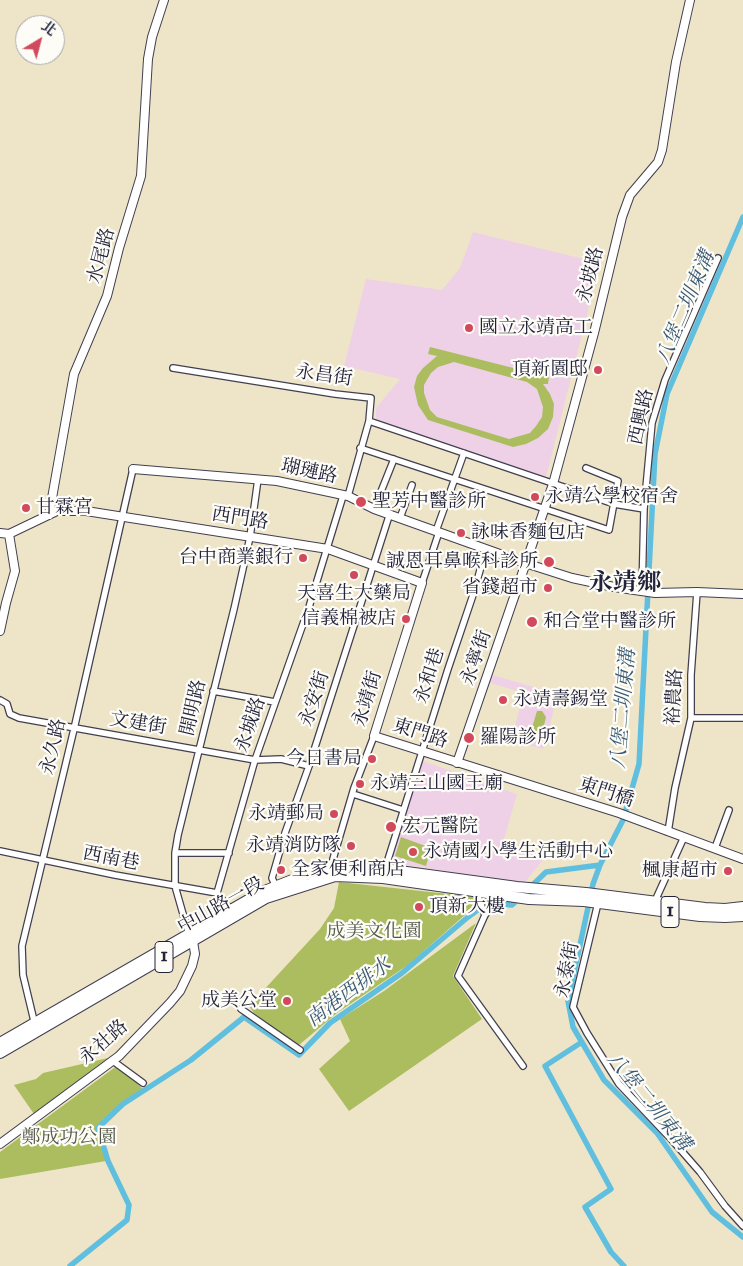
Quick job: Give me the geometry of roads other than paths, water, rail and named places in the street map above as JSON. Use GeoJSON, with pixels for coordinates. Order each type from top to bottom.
{"type":"FeatureCollection","features":[{"type":"Feature","properties":{"kind":"main road","name":"1"},"geometry":{"type":"LineString","coordinates":[[333,871],[385,869],[540,890],[700,916],[743,916]]}},
{"type":"Feature","properties":{"kind":"main road","name":"中山路一段"},"geometry":{"type":"LineString","coordinates":[[0,1052],[36,1027],[305,875],[333,871]]}},
{"type":"Feature","properties":{"kind":"main road","name":"1"},"geometry":{"type":"LineString","coordinates":[[333,871],[528,899],[585,897]]}},
{"type":"Feature","properties":{"kind":"main road","name":"中山路一段"},"geometry":{"type":"LineString","coordinates":[[191,938],[231,910],[278,890]]}},
{"type":"Feature","properties":{"kind":"main road","name":"1"},"geometry":{"type":"LineString","coordinates":[[599,899],[655,901],[725,909],[743,907]]}},
{"type":"Feature","properties":{"kind":"main road","name":"中山路一段"},"geometry":{"type":"LineString","coordinates":[[0,1043],[36,1027]]}},
{"type":"Feature","properties":{"kind":"street","name":"水尾路"},"geometry":{"type":"LineString","coordinates":[[49,515],[74,374],[107,296],[119,248],[141,176],[148,59],[152,37],[164,0]]}},
{"type":"Feature","properties":{"kind":"street","name":"永坡路"},"geometry":{"type":"LineString","coordinates":[[525,563],[553,484],[594,333],[622,217],[630,195],[658,162],[662,150],[678,54],[690,0]]}},
{"type":"Feature","properties":{"kind":"street","name":"西興路"},"geometry":{"type":"LineString","coordinates":[[642,592],[644,509],[652,423],[692,314],[718,258]]}},
{"type":"Feature","properties":{"kind":"street","name":"永昌街"},"geometry":{"type":"LineString","coordinates":[[173,368],[371,398],[369,421],[346,496]]}},
{"type":"Feature","properties":{"kind":"street"},"geometry":{"type":"LineString","coordinates":[[369,421],[614,504],[644,509]]}},
{"type":"Feature","properties":{"kind":"street"},"geometry":{"type":"LineString","coordinates":[[360,448],[609,530],[618,481],[586,468]]}},
{"type":"Feature","properties":{"kind":"street","name":"永靖街"},"geometry":{"type":"LineString","coordinates":[[333,871],[335,850],[374,736],[454,479],[464,453]]}},
{"type":"Feature","properties":{"kind":"street"},"geometry":{"type":"LineString","coordinates":[[374,509],[394,459]]}},
{"type":"Feature","properties":{"kind":"street","name":"瑚璉路"},"geometry":{"type":"LineString","coordinates":[[133,469],[277,481],[346,496],[374,509],[572,578],[642,592],[697,592]]}},
{"type":"Feature","properties":{"kind":"street","name":"永久路"},"geometry":{"type":"LineString","coordinates":[[36,1027],[23,975],[22,946],[133,469]]}},
{"type":"Feature","properties":{"kind":"street","name":"開明路"},"geometry":{"type":"LineString","coordinates":[[191,938],[175,886],[175,853],[250,537],[258,479]]}},
{"type":"Feature","properties":{"kind":"street"},"geometry":{"type":"LineString","coordinates":[[400,518],[412,484]]}},
{"type":"Feature","properties":{"kind":"street","name":"永城路"},"geometry":{"type":"LineString","coordinates":[[217,893],[254,760],[346,496]]}},
{"type":"Feature","properties":{"kind":"street","name":"西門路"},"geometry":{"type":"LineString","coordinates":[[9,534],[57,511],[86,511],[328,549],[422,582]]}},
{"type":"Feature","properties":{"kind":"street","name":"永安街"},"geometry":{"type":"LineString","coordinates":[[278,890],[272,878],[285,833],[309,766],[390,513]]}},
{"type":"Feature","properties":{"kind":"street"},"geometry":{"type":"LineString","coordinates":[[0,533],[9,534],[15,571],[0,631]]}},
{"type":"Feature","properties":{"kind":"street","name":"永和巷"},"geometry":{"type":"LineString","coordinates":[[385,869],[486,549]]}},
{"type":"Feature","properties":{"kind":"street","name":"永寧街"},"geometry":{"type":"LineString","coordinates":[[457,763],[525,563]]}},
{"type":"Feature","properties":{"kind":"street"},"geometry":{"type":"LineString","coordinates":[[697,592],[743,594]]}},
{"type":"Feature","properties":{"kind":"street","name":"裕農路"},"geometry":{"type":"LineString","coordinates":[[668,832],[675,788],[692,718],[691,675],[697,592]]}},
{"type":"Feature","properties":{"kind":"street"},"geometry":{"type":"LineString","coordinates":[[213,691],[275,702]]}},
{"type":"Feature","properties":{"kind":"street","name":"文建街"},"geometry":{"type":"LineString","coordinates":[[0,700],[7,704],[10,714],[19,718],[254,760],[281,759],[309,766]]}},
{"type":"Feature","properties":{"kind":"street"},"geometry":{"type":"LineString","coordinates":[[692,718],[743,718]]}},
{"type":"Feature","properties":{"kind":"street","name":"東門路"},"geometry":{"type":"LineString","coordinates":[[374,736],[457,763]]}},
{"type":"Feature","properties":{"kind":"street","name":"東門橋"},"geometry":{"type":"LineString","coordinates":[[457,763],[619,813],[743,859]]}},
{"type":"Feature","properties":{"kind":"street"},"geometry":{"type":"LineString","coordinates":[[353,794],[403,810]]}},
{"type":"Feature","properties":{"kind":"street"},"geometry":{"type":"LineString","coordinates":[[715,848],[730,810]]}},
{"type":"Feature","properties":{"kind":"street"},"geometry":{"type":"LineString","coordinates":[[655,901],[684,837]]}},
{"type":"Feature","properties":{"kind":"street","name":"西南巷"},"geometry":{"type":"LineString","coordinates":[[0,851],[217,893]]}},
{"type":"Feature","properties":{"kind":"street"},"geometry":{"type":"LineString","coordinates":[[175,853],[229,853]]}},
{"type":"Feature","properties":{"kind":"street"},"geometry":{"type":"LineString","coordinates":[[476,891],[485,915]]}},
{"type":"Feature","properties":{"kind":"street"},"geometry":{"type":"LineString","coordinates":[[217,893],[231,910]]}},
{"type":"Feature","properties":{"kind":"street"},"geometry":{"type":"LineString","coordinates":[[500,894],[485,915],[458,976],[523,1066]]}},
{"type":"Feature","properties":{"kind":"street","name":"永泰街"},"geometry":{"type":"LineString","coordinates":[[599,899],[573,1007],[619,1084],[700,1172],[724,1206],[743,1226]]}},
{"type":"Feature","properties":{"kind":"street","name":"永社路"},"geometry":{"type":"LineString","coordinates":[[0,1144],[113,1061],[145,1030],[180,991],[196,954],[191,938]]}},
{"type":"Feature","properties":{"kind":"street"},"geometry":{"type":"LineString","coordinates":[[241,1009],[300,1050]]}},
{"type":"Feature","properties":{"kind":"street"},"geometry":{"type":"LineString","coordinates":[[113,1061],[143,1083]]}},
{"type":"Feature","properties":{"kind":"waterway","name":"八堡二圳東溝"},"geometry":{"type":"LineString","coordinates":[[743,217],[667,394],[655,454],[639,764],[623,820],[600,865],[593,884],[568,1001],[573,1027],[604,1080],[657,1133],[712,1212],[743,1237]]}},
{"type":"Feature","properties":{"kind":"waterway","name":"南港西排水"},"geometry":{"type":"LineString","coordinates":[[70,1266],[127,1220],[129,1205],[108,1161],[98,1128],[123,1104],[191,1060],[244,1017],[299,1055],[330,1023],[402,973],[487,903],[512,905],[546,872],[600,865]]}},
{"type":"Feature","properties":{"kind":"waterway"},"geometry":{"type":"LineString","coordinates":[[582,1042],[545,1066],[611,1189],[585,1207],[611,1252],[624,1266]]}},
{"type":"Feature","properties":{"kind":"place","name":"國立永靖高工"},"geometry":{"type":"Point","coordinates":[469,328]}},
{"type":"Feature","properties":{"kind":"place","name":"頂新園邸"},"geometry":{"type":"Point","coordinates":[598,370]}},
{"type":"Feature","properties":{"kind":"place","name":"永靖公學校宿舍"},"geometry":{"type":"Point","coordinates":[535,497]}},
{"type":"Feature","properties":{"kind":"place","name":"聖芳中醫診所"},"geometry":{"type":"Point","coordinates":[361,502]}},
{"type":"Feature","properties":{"kind":"place","name":"甘霖宮"},"geometry":{"type":"Point","coordinates":[26,508]}},
{"type":"Feature","properties":{"kind":"place","name":"詠味香麵包店"},"geometry":{"type":"Point","coordinates":[461,533]}},
{"type":"Feature","properties":{"kind":"place","name":"台中商業銀行"},"geometry":{"type":"Point","coordinates":[303,558]}},
{"type":"Feature","properties":{"kind":"place","name":"誠恩耳鼻喉科診所"},"geometry":{"type":"Point","coordinates":[549,562]}},
{"type":"Feature","properties":{"kind":"place","name":"天喜生大藥局"},"geometry":{"type":"Point","coordinates":[354,575]}},
{"type":"Feature","properties":{"kind":"place","name":"省錢超市"},"geometry":{"type":"Point","coordinates":[548,588]}},
{"type":"Feature","properties":{"kind":"place","name":"信義棉被店"},"geometry":{"type":"Point","coordinates":[406,619]}},
{"type":"Feature","properties":{"kind":"place","name":"和合堂中醫診所"},"geometry":{"type":"Point","coordinates":[532,622]}},
{"type":"Feature","properties":{"kind":"place","name":"永靖壽錫堂"},"geometry":{"type":"Point","coordinates":[503,700]}},
{"type":"Feature","properties":{"kind":"place","name":"羅陽診所"},"geometry":{"type":"Point","coordinates":[469,738]}},
{"type":"Feature","properties":{"kind":"place","name":"今日書局"},"geometry":{"type":"Point","coordinates":[372,759]}},
{"type":"Feature","properties":{"kind":"place","name":"永靖三山國王廟"},"geometry":{"type":"Point","coordinates":[360,784]}},
{"type":"Feature","properties":{"kind":"place","name":"永靖郵局"},"geometry":{"type":"Point","coordinates":[334,814]}},
{"type":"Feature","properties":{"kind":"place","name":"宏元醫院"},"geometry":{"type":"Point","coordinates":[391,827]}},
{"type":"Feature","properties":{"kind":"place","name":"永靖消防隊"},"geometry":{"type":"Point","coordinates":[351,846]}},
{"type":"Feature","properties":{"kind":"place","name":"永靖國小學生活動中心"},"geometry":{"type":"Point","coordinates":[413,852]}},
{"type":"Feature","properties":{"kind":"place","name":"全家便利商店"},"geometry":{"type":"Point","coordinates":[281,870]}},
{"type":"Feature","properties":{"kind":"place","name":"楓康超市"},"geometry":{"type":"Point","coordinates":[728,871]}},
{"type":"Feature","properties":{"kind":"place","name":"頂新大樓"},"geometry":{"type":"Point","coordinates":[419,907]}},
{"type":"Feature","properties":{"kind":"place","name":"成美公堂"},"geometry":{"type":"Point","coordinates":[287,1001]}},
{"type":"Feature","properties":{"kind":"district","name":"永靖鄉"},"geometry":{"type":"Point","coordinates":[625,584]}},
{"type":"Feature","properties":{"kind":"park label","name":"成美文化園"},"geometry":{"type":"Point","coordinates":[374,932]}},
{"type":"Feature","properties":{"kind":"park label","name":"鄭成功公園"},"geometry":{"type":"Point","coordinates":[69,1138]}}]}
